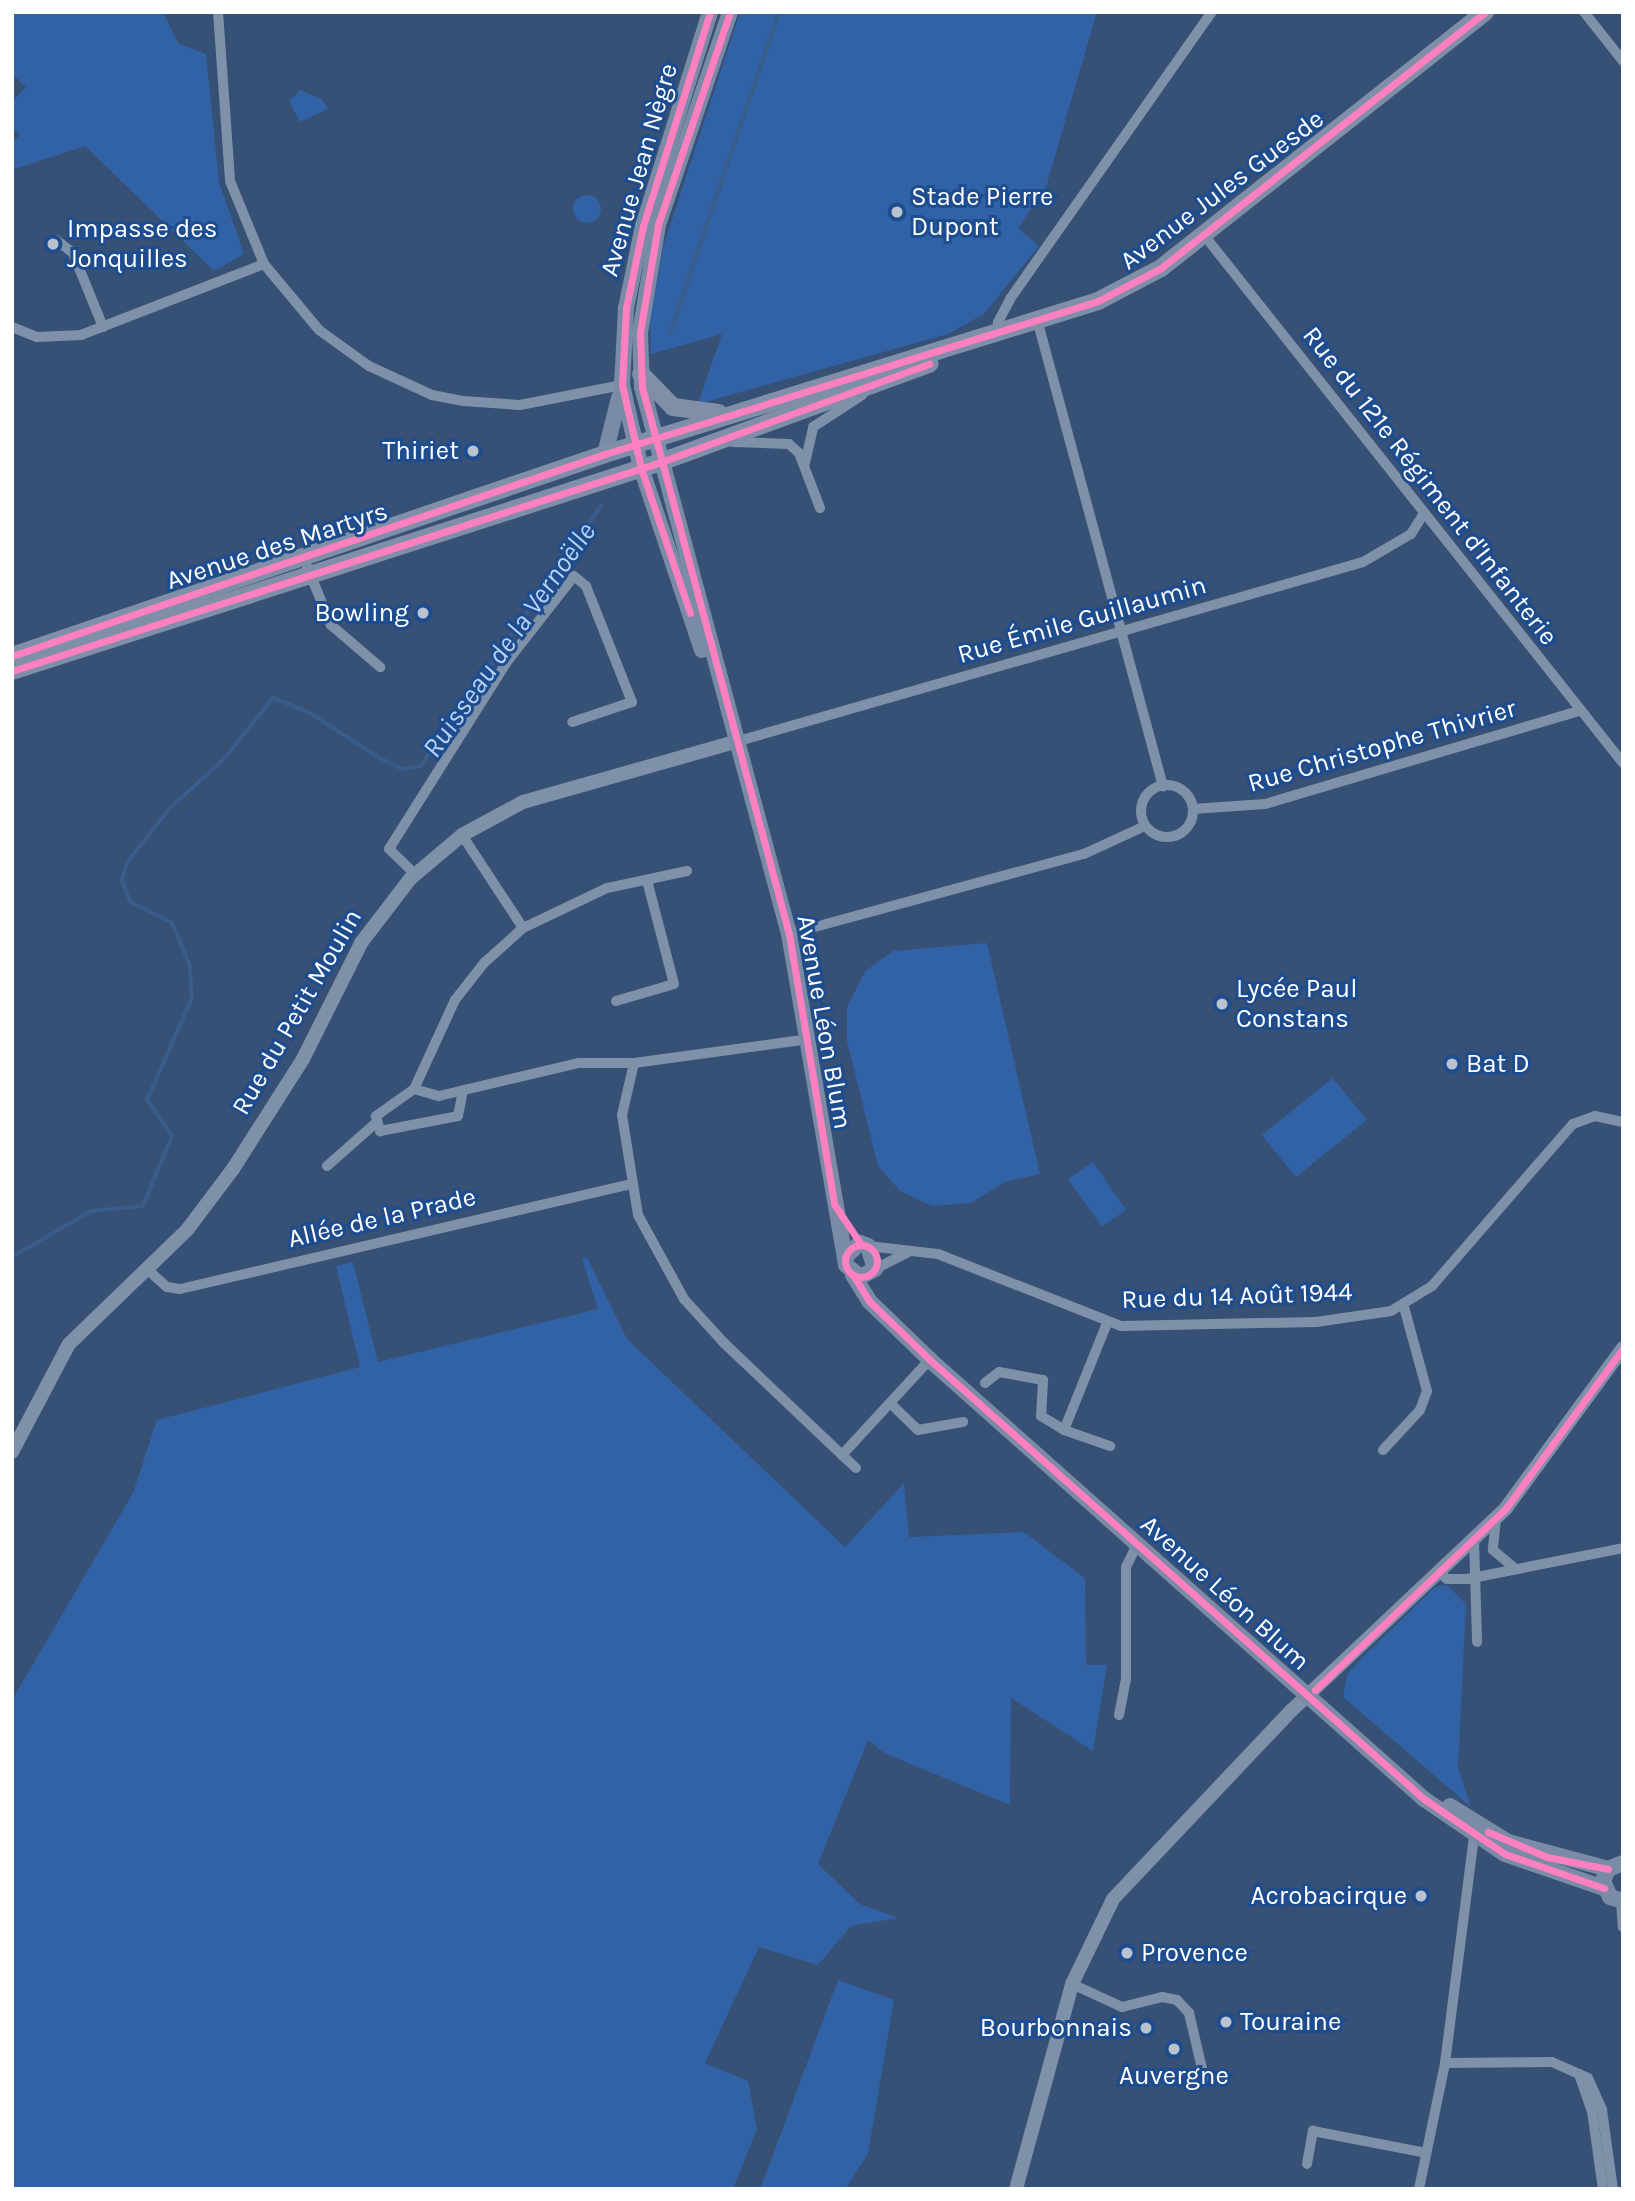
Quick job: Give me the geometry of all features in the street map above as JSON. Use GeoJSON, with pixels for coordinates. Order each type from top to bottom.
{"type":"FeatureCollection","features":[{"type":"Feature","properties":{"kind":"main road","name":"Avenue Jean Nègre"},"geometry":{"type":"LineString","coordinates":[[605,454],[622,396],[626,308],[643,226],[710,12]]}},
{"type":"Feature","properties":{"kind":"main road","name":"Avenue Jean Nègre"},"geometry":{"type":"LineString","coordinates":[[650,466],[653,440],[642,380],[644,292],[658,225],[730,12]]}},
{"type":"Feature","properties":{"kind":"main road","name":"Avenue Jules Guesde"},"geometry":{"type":"LineString","coordinates":[[634,445],[1038,323],[1127,288],[1204,235],[1485,12]]}},
{"type":"Feature","properties":{"kind":"main road","name":"Avenue Jules Guesde"},"geometry":{"type":"LineString","coordinates":[[650,466],[889,380],[956,349]]}},
{"type":"Feature","properties":{"kind":"main road"},"geometry":{"type":"LineString","coordinates":[[622,396],[642,380],[684,412],[747,411]]}},
{"type":"Feature","properties":{"kind":"main road","name":"Avenue Jean Nègre"},"geometry":{"type":"LineString","coordinates":[[622,396],[634,445],[650,466]]}},
{"type":"Feature","properties":{"kind":"main road","name":"Avenue des Martyrs"},"geometry":{"type":"LineString","coordinates":[[12,671],[307,567],[634,445]]}},
{"type":"Feature","properties":{"kind":"main road","name":"Avenue des Martyrs"},"geometry":{"type":"LineString","coordinates":[[12,656],[650,466]]}},
{"type":"Feature","properties":{"kind":"main road","name":"Avenue Léon Blum"},"geometry":{"type":"LineString","coordinates":[[650,466],[736,742],[789,934],[809,1039],[834,1204],[853,1275],[869,1301],[1311,1693]]}},
{"type":"Feature","properties":{"kind":"main road","name":"Avenue Léon Blum"},"geometry":{"type":"LineString","coordinates":[[834,1204],[864,1245],[883,1304],[932,1357],[1138,1542],[1474,1831],[1604,1888],[1622,1901]]}},
{"type":"Feature","properties":{"kind":"main road"},"geometry":{"type":"LineString","coordinates":[[846,1256],[864,1245]]}},
{"type":"Feature","properties":{"kind":"main road"},"geometry":{"type":"LineString","coordinates":[[853,1275],[874,1270]]}},
{"type":"Feature","properties":{"kind":"main road","name":"Avenue Léon Blum"},"geometry":{"type":"LineString","coordinates":[[1474,1831],[1547,1857],[1619,1864],[1604,1888]]}},
{"type":"Feature","properties":{"kind":"street"},"geometry":{"type":"LineString","coordinates":[[218,12],[227,163],[264,264],[319,330],[363,362],[432,395],[463,401],[520,405],[594,390],[622,396]]}},
{"type":"Feature","properties":{"kind":"street"},"geometry":{"type":"LineString","coordinates":[[1000,335],[998,322],[1010,299],[1212,12]]}},
{"type":"Feature","properties":{"kind":"street"},"geometry":{"type":"LineString","coordinates":[[1584,12],[1623,61]]}},
{"type":"Feature","properties":{"kind":"street","name":"Rue du 121e Régiment d'Infanterie"},"geometry":{"type":"LineString","coordinates":[[1204,235],[1623,764]]}},
{"type":"Feature","properties":{"kind":"street"},"geometry":{"type":"LineString","coordinates":[[56,240],[73,253],[103,327]]}},
{"type":"Feature","properties":{"kind":"street"},"geometry":{"type":"LineString","coordinates":[[12,327],[58,339],[103,327],[264,264]]}},
{"type":"Feature","properties":{"kind":"street"},"geometry":{"type":"LineString","coordinates":[[1038,323],[1163,786]]}},
{"type":"Feature","properties":{"kind":"street"},"geometry":{"type":"LineString","coordinates":[[363,362],[372,352]]}},
{"type":"Feature","properties":{"kind":"street"},"geometry":{"type":"LineString","coordinates":[[805,469],[813,427],[889,380]]}},
{"type":"Feature","properties":{"kind":"street"},"geometry":{"type":"LineString","coordinates":[[710,444],[777,439],[799,453],[820,508]]}},
{"type":"Feature","properties":{"kind":"street","name":"Rue Émile Guillaumin"},"geometry":{"type":"LineString","coordinates":[[736,742],[1363,562],[1411,534],[1424,513]]}},
{"type":"Feature","properties":{"kind":"street"},"geometry":{"type":"LineString","coordinates":[[307,567],[331,625],[380,667]]}},
{"type":"Feature","properties":{"kind":"street"},"geometry":{"type":"LineString","coordinates":[[415,874],[389,849],[506,663],[574,576],[586,586],[632,702],[572,722]]}},
{"type":"Feature","properties":{"kind":"street","name":"Rue Christophe Thivrier"},"geometry":{"type":"LineString","coordinates":[[1194,809],[1265,804],[1579,710]]}},
{"type":"Feature","properties":{"kind":"street","name":"Rue du Petit Moulin"},"geometry":{"type":"LineString","coordinates":[[12,1452],[69,1344],[148,1270],[239,1159],[303,1059],[361,943],[415,874],[462,835],[561,788],[736,742]]}},
{"type":"Feature","properties":{"kind":"street"},"geometry":{"type":"LineString","coordinates":[[1163,786],[1184,792],[1194,809],[1186,829],[1174,836],[1152,834],[1145,826],[1140,806],[1163,786]]}},
{"type":"Feature","properties":{"kind":"street"},"geometry":{"type":"LineString","coordinates":[[789,934],[1084,854],[1145,826]]}},
{"type":"Feature","properties":{"kind":"street"},"geometry":{"type":"LineString","coordinates":[[462,835],[523,928]]}},
{"type":"Feature","properties":{"kind":"street"},"geometry":{"type":"LineString","coordinates":[[463,1090],[458,1115],[386,1133],[376,1124],[376,1116],[414,1089],[455,1000],[484,963],[523,928],[594,893],[687,871]]}},
{"type":"Feature","properties":{"kind":"street"},"geometry":{"type":"LineString","coordinates":[[616,1000],[674,984],[647,880]]}},
{"type":"Feature","properties":{"kind":"street"},"geometry":{"type":"LineString","coordinates":[[414,1089],[439,1096],[579,1063],[634,1063],[809,1039]]}},
{"type":"Feature","properties":{"kind":"street"},"geometry":{"type":"LineString","coordinates":[[634,1063],[622,1115],[632,1184],[647,1239],[684,1299],[856,1468]]}},
{"type":"Feature","properties":{"kind":"street","name":"Rue du 14 Août 1944"},"geometry":{"type":"LineString","coordinates":[[864,1245],[938,1254],[1107,1323],[1316,1322],[1404,1307],[1432,1286],[1573,1124],[1595,1116],[1623,1122]]}},
{"type":"Feature","properties":{"kind":"street"},"geometry":{"type":"LineString","coordinates":[[327,1166],[376,1124]]}},
{"type":"Feature","properties":{"kind":"street","name":"Allée de la Prade"},"geometry":{"type":"LineString","coordinates":[[148,1270],[167,1287],[180,1289],[632,1184]]}},
{"type":"Feature","properties":{"kind":"street"},"geometry":{"type":"LineString","coordinates":[[874,1270],[908,1252]]}},
{"type":"Feature","properties":{"kind":"street"},"geometry":{"type":"LineString","coordinates":[[1383,1450],[1420,1410],[1427,1391],[1404,1307]]}},
{"type":"Feature","properties":{"kind":"street"},"geometry":{"type":"LineString","coordinates":[[1064,1430],[1107,1323]]}},
{"type":"Feature","properties":{"kind":"street"},"geometry":{"type":"LineString","coordinates":[[1016,2189],[1072,1984],[1108,1906],[1159,1846],[1311,1693],[1496,1519],[1553,1451],[1623,1348]]}},
{"type":"Feature","properties":{"kind":"street"},"geometry":{"type":"LineString","coordinates":[[842,1455],[932,1357]]}},
{"type":"Feature","properties":{"kind":"street"},"geometry":{"type":"LineString","coordinates":[[985,1383],[999,1372],[1043,1380],[1041,1416],[1064,1430],[1110,1446]]}},
{"type":"Feature","properties":{"kind":"street"},"geometry":{"type":"LineString","coordinates":[[891,1404],[918,1430],[963,1422]]}},
{"type":"Feature","properties":{"kind":"street"},"geometry":{"type":"LineString","coordinates":[[1496,1519],[1493,1550],[1518,1569]]}},
{"type":"Feature","properties":{"kind":"street"},"geometry":{"type":"LineString","coordinates":[[1474,1539],[1477,1642]]}},
{"type":"Feature","properties":{"kind":"street"},"geometry":{"type":"LineString","coordinates":[[1119,1715],[1126,1680],[1126,1567],[1138,1542]]}},
{"type":"Feature","properties":{"kind":"street"},"geometry":{"type":"LineString","coordinates":[[1438,1571],[1447,1579],[1477,1577],[1623,1548]]}},
{"type":"Feature","properties":{"kind":"street"},"geometry":{"type":"LineString","coordinates":[[1419,2189],[1445,2063],[1474,1831]]}},
{"type":"Feature","properties":{"kind":"street"},"geometry":{"type":"LineString","coordinates":[[1622,1901],[1623,1927]]}},
{"type":"Feature","properties":{"kind":"street"},"geometry":{"type":"LineString","coordinates":[[1072,1984],[1122,2007],[1162,1997],[1177,2000],[1189,2012],[1204,2077]]}},
{"type":"Feature","properties":{"kind":"street"},"geometry":{"type":"LineString","coordinates":[[1445,2063],[1552,2062],[1577,2072],[1598,2094],[1612,2189]]}},
{"type":"Feature","properties":{"kind":"street"},"geometry":{"type":"LineString","coordinates":[[1577,2072],[1592,2111],[1603,2189]]}},
{"type":"Feature","properties":{"kind":"street"},"geometry":{"type":"LineString","coordinates":[[1307,2164],[1313,2131],[1426,2153]]}},
{"type":"Feature","properties":{"kind":"shaded area"},"geometry":{"type":"Polygon","coordinates":[[[12,12],[163,12],[178,43],[206,54],[219,182],[244,254],[214,271],[85,146],[12,170],[12,142],[20,135],[12,128],[12,102],[26,87],[12,74],[12,12]]]}},
{"type":"Feature","properties":{"kind":"shaded area","name":"Stade Pierre Dupont"},"geometry":{"type":"Polygon","coordinates":[[[740,12],[1097,12],[1046,187],[1018,228],[1039,246],[984,314],[948,334],[698,404],[722,334],[651,354],[650,320],[663,247],[740,12]]]}},
{"type":"Feature","properties":{"kind":"shaded area"},"geometry":{"type":"Polygon","coordinates":[[[300,90],[322,99],[328,109],[300,122],[289,101],[300,90]]]}},
{"type":"Feature","properties":{"kind":"shaded area"},"geometry":{"type":"Polygon","coordinates":[[[587,195],[597,199],[601,209],[597,219],[587,223],[577,219],[573,209],[577,199],[587,195]]]}},
{"type":"Feature","properties":{"kind":"shaded area"},"geometry":{"type":"Polygon","coordinates":[[[987,943],[1040,1174],[1005,1182],[971,1203],[932,1206],[900,1191],[878,1166],[847,1041],[847,1007],[865,971],[893,951],[987,943]]]}},
{"type":"Feature","properties":{"kind":"shaded area"},"geometry":{"type":"Polygon","coordinates":[[[1333,1078],[1367,1120],[1296,1177],[1262,1135],[1333,1078]]]}},
{"type":"Feature","properties":{"kind":"shaded area"},"geometry":{"type":"Polygon","coordinates":[[[1093,1162],[1126,1210],[1102,1227],[1068,1179],[1093,1162]]]}},
{"type":"Feature","properties":{"kind":"shaded area"},"geometry":{"type":"Polygon","coordinates":[[[587,1257],[627,1339],[845,1547],[904,1483],[909,1537],[1024,1532],[1085,1578],[1086,1665],[1107,1665],[1093,1751],[1011,1698],[1010,1805],[884,1753],[868,1740],[818,1864],[860,1904],[898,1918],[851,1926],[818,1965],[759,1947],[705,2063],[748,2081],[757,2129],[733,2189],[12,2189],[12,1700],[133,1493],[157,1420],[360,1367],[336,1266],[353,1262],[378,1362],[598,1309],[582,1259],[587,1257]]]}},
{"type":"Feature","properties":{"kind":"shaded area"},"geometry":{"type":"Polygon","coordinates":[[[1447,1585],[1466,1604],[1458,1768],[1471,1807],[1343,1697],[1347,1674],[1435,1587],[1447,1585]]]}},
{"type":"Feature","properties":{"kind":"shaded area"},"geometry":{"type":"Polygon","coordinates":[[[838,1980],[894,2000],[868,2154],[845,2189],[760,2189],[838,1980]]]}},
{"type":"Feature","properties":{"kind":"waterway","name":"Ruisseau de la Vernoëlle"},"geometry":{"type":"LineString","coordinates":[[670,334],[779,12]]}},
{"type":"Feature","properties":{"kind":"waterway","name":"Ruisseau de la Vernoëlle"},"geometry":{"type":"LineString","coordinates":[[12,1257],[91,1211],[143,1206],[172,1136],[147,1100],[192,998],[190,966],[172,923],[130,902],[122,880],[127,863],[169,809],[223,760],[273,698],[307,711],[380,758],[403,769],[421,766],[601,506]]}},
{"type":"Feature","properties":{"kind":"cycle path"},"geometry":{"type":"LineString","coordinates":[[690,613],[641,468],[622,385],[626,308],[643,226],[710,12]]}},
{"type":"Feature","properties":{"kind":"cycle path"},"geometry":{"type":"LineString","coordinates":[[730,12],[658,225],[640,333],[642,387],[789,934],[834,1204],[860,1243]]}},
{"type":"Feature","properties":{"kind":"cycle path"},"geometry":{"type":"LineString","coordinates":[[12,656],[605,454],[1098,301],[1161,268],[1485,12]]}},
{"type":"Feature","properties":{"kind":"cycle path"},"geometry":{"type":"LineString","coordinates":[[12,671],[658,463],[929,364]]}},
{"type":"Feature","properties":{"kind":"cycle path"},"geometry":{"type":"LineString","coordinates":[[861,1245],[872,1250],[877,1261],[872,1272],[861,1277],[850,1272],[845,1261],[850,1250],[861,1245]]}},
{"type":"Feature","properties":{"kind":"cycle path"},"geometry":{"type":"LineString","coordinates":[[853,1275],[869,1301],[930,1360],[1424,1799],[1505,1854],[1604,1888]]}},
{"type":"Feature","properties":{"kind":"cycle path"},"geometry":{"type":"LineString","coordinates":[[1315,1690],[1506,1508],[1623,1348]]}},
{"type":"Feature","properties":{"kind":"cycle path"},"geometry":{"type":"LineString","coordinates":[[1488,1832],[1547,1857],[1608,1869]]}},
{"type":"Feature","properties":{"kind":"place","name":"Stade Pierre Dupont"},"geometry":{"type":"Point","coordinates":[897,212]}},
{"type":"Feature","properties":{"kind":"place","name":"Impasse des Jonquilles"},"geometry":{"type":"Point","coordinates":[53,244]}},
{"type":"Feature","properties":{"kind":"place","name":"Thiriet"},"geometry":{"type":"Point","coordinates":[473,451]}},
{"type":"Feature","properties":{"kind":"place","name":"Bowling"},"geometry":{"type":"Point","coordinates":[423,613]}},
{"type":"Feature","properties":{"kind":"place","name":"Lycée Paul Constans"},"geometry":{"type":"Point","coordinates":[1222,1004]}},
{"type":"Feature","properties":{"kind":"place","name":"Bat D"},"geometry":{"type":"Point","coordinates":[1452,1064]}},
{"type":"Feature","properties":{"kind":"place","name":"Acrobacirque"},"geometry":{"type":"Point","coordinates":[1421,1896]}},
{"type":"Feature","properties":{"kind":"place","name":"Provence"},"geometry":{"type":"Point","coordinates":[1127,1953]}},
{"type":"Feature","properties":{"kind":"place","name":"Touraine"},"geometry":{"type":"Point","coordinates":[1226,2022]}},
{"type":"Feature","properties":{"kind":"place","name":"Bourbonnais"},"geometry":{"type":"Point","coordinates":[1146,2028]}},
{"type":"Feature","properties":{"kind":"place","name":"Auvergne"},"geometry":{"type":"Point","coordinates":[1174,2049]}}]}
